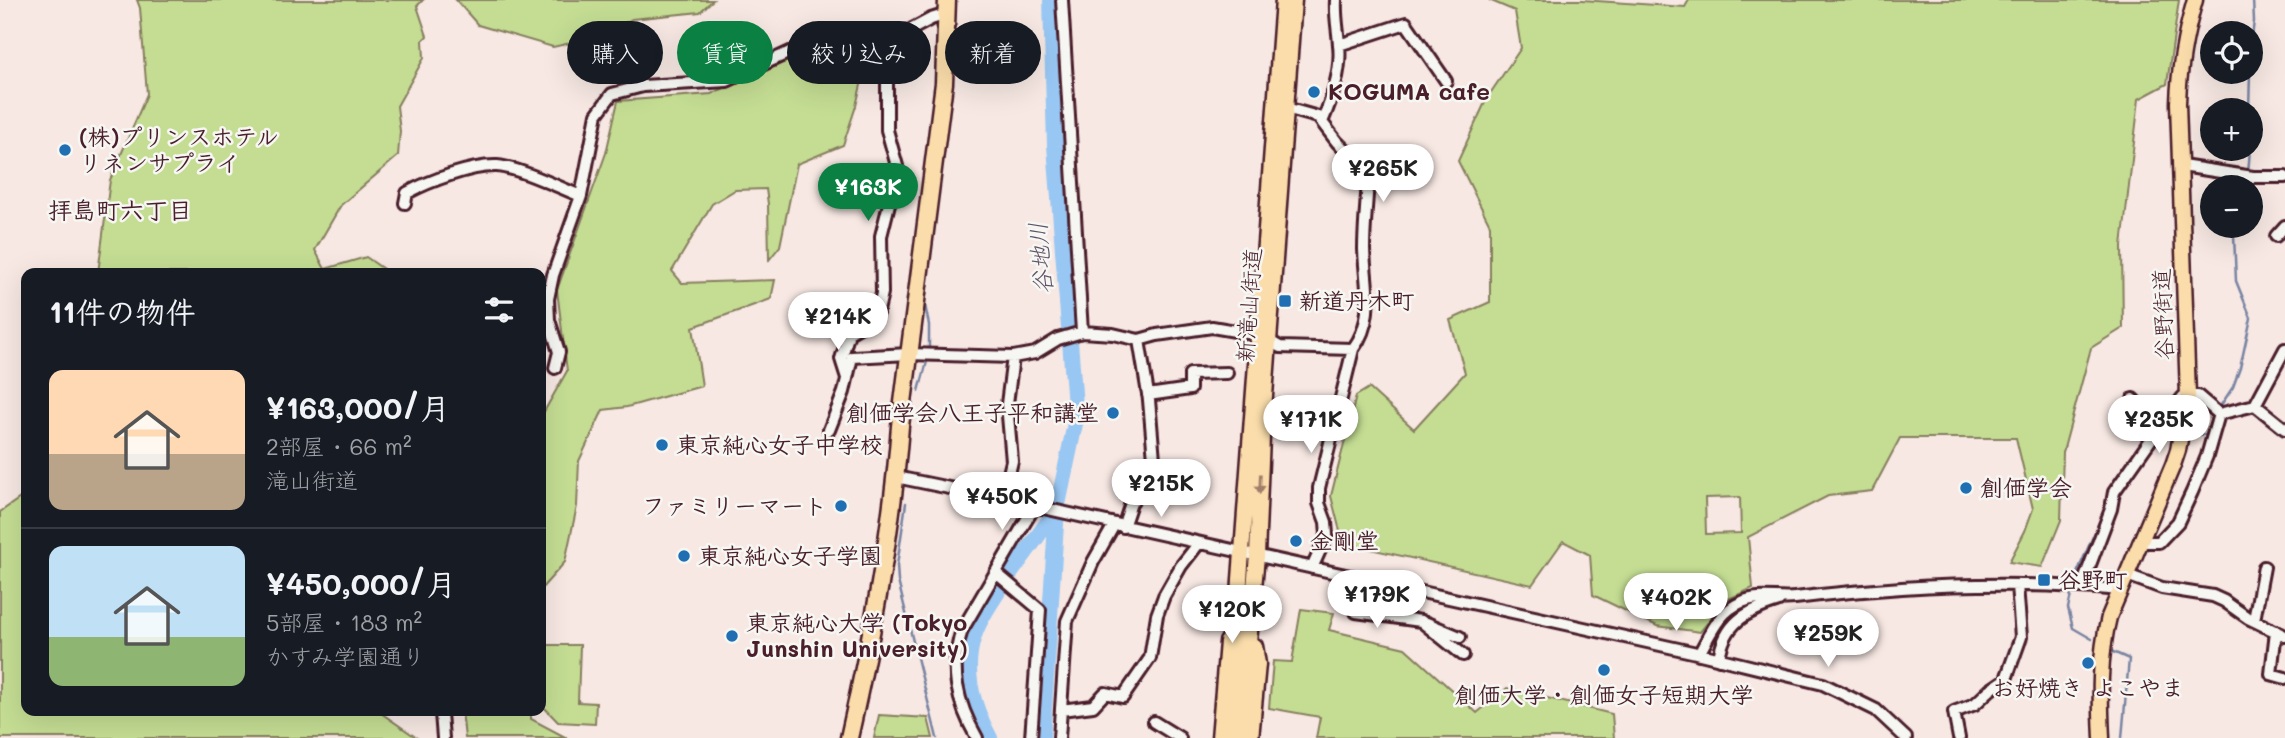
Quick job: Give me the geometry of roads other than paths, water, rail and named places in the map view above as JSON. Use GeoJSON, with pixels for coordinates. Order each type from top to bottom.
{"type":"FeatureCollection","features":[{"type":"Feature","properties":{"kind":"highway"},"geometry":{"type":"LineString","coordinates":[[849,738],[873,633],[896,477],[944,83],[947,7]]}},
{"type":"Feature","properties":{"kind":"main road","name":"新滝山街道"},"geometry":{"type":"LineString","coordinates":[[1264,337],[1286,107],[1286,29],[1283,0]]}},
{"type":"Feature","properties":{"kind":"main road","name":"新滝山街道"},"geometry":{"type":"LineString","coordinates":[[1240,738],[1252,616],[1250,555],[1286,29],[1294,0]]}},
{"type":"Feature","properties":{"kind":"main road","name":"谷野街道"},"geometry":{"type":"LineString","coordinates":[[2102,738],[2102,653],[2109,617],[2178,450],[2188,396],[2178,103],[2179,66],[2195,0]]}},
{"type":"Feature","properties":{"kind":"main road","name":"新滝山街道"},"geometry":{"type":"LineString","coordinates":[[1228,738],[1237,623],[1250,555]]}},
{"type":"Feature","properties":{"kind":"main road"},"geometry":{"type":"LineString","coordinates":[[1251,738],[1258,664],[1252,616]]}},
{"type":"Feature","properties":{"kind":"main road"},"geometry":{"type":"LineString","coordinates":[[1219,738],[1227,642],[1237,623]]}},
{"type":"Feature","properties":{"kind":"street"},"geometry":{"type":"LineString","coordinates":[[1062,0],[1080,333]]}},
{"type":"Feature","properties":{"kind":"street"},"geometry":{"type":"LineString","coordinates":[[1322,122],[1339,63],[1336,0]]}},
{"type":"Feature","properties":{"kind":"street"},"geometry":{"type":"LineString","coordinates":[[927,21],[947,7]]}},
{"type":"Feature","properties":{"kind":"street"},"geometry":{"type":"LineString","coordinates":[[1339,45],[1406,23],[1446,81]]}},
{"type":"Feature","properties":{"kind":"street"},"geometry":{"type":"LineString","coordinates":[[555,368],[559,352],[549,320],[548,299],[553,275],[581,196],[597,114],[612,94],[643,86],[727,81],[787,53]]}},
{"type":"Feature","properties":{"kind":"street"},"geometry":{"type":"LineString","coordinates":[[847,379],[841,359],[849,333],[878,312],[882,293],[881,236],[897,166],[887,130],[887,84]]}},
{"type":"Feature","properties":{"kind":"street"},"geometry":{"type":"LineString","coordinates":[[1286,107],[1318,117],[1337,142],[1366,171],[1368,178],[1364,247],[1368,313],[1361,338],[1353,349],[1319,488],[1319,503],[1326,522],[1327,535],[1312,568]]}},
{"type":"Feature","properties":{"kind":"street"},"geometry":{"type":"LineString","coordinates":[[405,203],[407,193],[423,184],[498,166],[581,196]]}},
{"type":"Feature","properties":{"kind":"street"},"geometry":{"type":"LineString","coordinates":[[2182,166],[2285,177]]}},
{"type":"Feature","properties":{"kind":"street"},"geometry":{"type":"LineString","coordinates":[[2276,236],[2285,226]]}},
{"type":"Feature","properties":{"kind":"street"},"geometry":{"type":"LineString","coordinates":[[829,430],[844,392],[852,357],[909,354],[1013,357],[1035,352],[1058,339],[1080,333],[1113,334],[1139,340],[1212,327],[1264,337],[1280,347],[1353,349]]}},
{"type":"Feature","properties":{"kind":"street"},"geometry":{"type":"LineString","coordinates":[[1059,738],[1068,621],[1093,562],[1155,471],[1148,395],[1139,340]]}},
{"type":"Feature","properties":{"kind":"street"},"geometry":{"type":"LineString","coordinates":[[2219,414],[2255,405],[2285,349]]}},
{"type":"Feature","properties":{"kind":"street"},"geometry":{"type":"LineString","coordinates":[[1003,499],[1012,461],[1007,404],[1013,357]]}},
{"type":"Feature","properties":{"kind":"street"},"geometry":{"type":"LineString","coordinates":[[1148,395],[1190,389],[1190,374],[1227,373]]}},
{"type":"Feature","properties":{"kind":"street"},"geometry":{"type":"LineString","coordinates":[[2082,586],[2111,509],[2112,497],[2166,418],[2183,397],[2188,396],[2198,396],[2219,414]]}},
{"type":"Feature","properties":{"kind":"street"},"geometry":{"type":"LineString","coordinates":[[2133,400],[2140,407],[2166,418]]}},
{"type":"Feature","properties":{"kind":"street"},"geometry":{"type":"LineString","coordinates":[[2255,405],[2285,427]]}},
{"type":"Feature","properties":{"kind":"street"},"geometry":{"type":"LineString","coordinates":[[2141,542],[2159,542],[2178,522],[2207,456],[2219,414]]}},
{"type":"Feature","properties":{"kind":"street"},"geometry":{"type":"LineString","coordinates":[[896,477],[1699,654],[1823,684],[1876,710],[1906,738]]}},
{"type":"Feature","properties":{"kind":"street"},"geometry":{"type":"LineString","coordinates":[[976,738],[956,690],[957,646],[962,630],[1037,508]]}},
{"type":"Feature","properties":{"kind":"street"},"geometry":{"type":"LineString","coordinates":[[1061,710],[1093,706],[1105,693],[1123,697],[1150,658],[1157,615],[1164,596],[1181,566],[1199,543]]}},
{"type":"Feature","properties":{"kind":"street"},"geometry":{"type":"LineString","coordinates":[[2254,620],[2264,567]]}},
{"type":"Feature","properties":{"kind":"street"},"geometry":{"type":"LineString","coordinates":[[996,573],[1040,610],[1031,738]]}},
{"type":"Feature","properties":{"kind":"street"},"geometry":{"type":"LineString","coordinates":[[2127,575],[2162,588],[2213,596],[2281,634],[2271,674],[2285,678]]}},
{"type":"Feature","properties":{"kind":"street"},"geometry":{"type":"LineString","coordinates":[[1349,576],[1347,588],[1356,612],[1421,621],[1460,637]]}},
{"type":"Feature","properties":{"kind":"street"},"geometry":{"type":"LineString","coordinates":[[1959,738],[1954,712],[1975,704],[2006,679],[2021,638],[2017,585]]}},
{"type":"Feature","properties":{"kind":"street"},"geometry":{"type":"LineString","coordinates":[[1719,659],[1724,636],[1732,626],[1756,608],[1789,599],[1904,586],[2082,586],[2121,590]]}},
{"type":"Feature","properties":{"kind":"street"},"geometry":{"type":"LineString","coordinates":[[1699,654],[1724,613],[1756,597],[1789,599]]}},
{"type":"Feature","properties":{"kind":"street"},"geometry":{"type":"LineString","coordinates":[[1421,621],[1463,655]]}},
{"type":"Feature","properties":{"kind":"street"},"geometry":{"type":"LineString","coordinates":[[441,716],[443,738]]}},
{"type":"Feature","properties":{"kind":"street"},"geometry":{"type":"LineString","coordinates":[[1154,722],[1180,738]]}},
{"type":"Feature","properties":{"kind":"waterway","name":"谷地川"},"geometry":{"type":"LineString","coordinates":[[1042,738],[1057,509],[1076,419],[1055,146],[1051,0]]}},
{"type":"Feature","properties":{"kind":"waterway"},"geometry":{"type":"LineString","coordinates":[[2253,0],[2254,21]]}},
{"type":"Feature","properties":{"kind":"waterway"},"geometry":{"type":"LineString","coordinates":[[2249,98],[2250,84]]}},
{"type":"Feature","properties":{"kind":"waterway"},"geometry":{"type":"LineString","coordinates":[[2248,174],[2249,161]]}},
{"type":"Feature","properties":{"kind":"waterway"},"geometry":{"type":"LineString","coordinates":[[2219,408],[2233,387],[2240,368],[2251,318],[2236,281],[2234,238]]}},
{"type":"Feature","properties":{"kind":"waterway"},"geometry":{"type":"LineString","coordinates":[[925,305],[929,325],[929,351]]}},
{"type":"Feature","properties":{"kind":"waterway"},"geometry":{"type":"LineString","coordinates":[[919,391],[928,358]]}},
{"type":"Feature","properties":{"kind":"waterway"},"geometry":{"type":"LineString","coordinates":[[2190,433],[2206,435],[2210,427]]}},
{"type":"Feature","properties":{"kind":"waterway"},"geometry":{"type":"LineString","coordinates":[[906,503],[897,565],[898,581],[937,738]]}},
{"type":"Feature","properties":{"kind":"waterway"},"geometry":{"type":"LineString","coordinates":[[2074,580],[2105,509]]}},
{"type":"Feature","properties":{"kind":"waterway","name":"谷地川"},"geometry":{"type":"LineString","coordinates":[[1010,574],[1056,511]]}},
{"type":"Feature","properties":{"kind":"waterway","name":"谷地川"},"geometry":{"type":"LineString","coordinates":[[990,738],[974,701],[969,662],[976,630],[1001,587]]}},
{"type":"Feature","properties":{"kind":"waterway"},"geometry":{"type":"LineString","coordinates":[[2071,595],[2068,608],[2073,628],[2092,639]]}},
{"type":"Feature","properties":{"kind":"waterway"},"geometry":{"type":"LineString","coordinates":[[2111,651],[2129,659],[2122,738]]}},
{"type":"Feature","properties":{"kind":"place","name":"KOGUMA cafe"},"geometry":{"type":"Point","coordinates":[1314,92]}},
{"type":"Feature","properties":{"kind":"place","name":"(株)プリンスホテル リネンサプライ"},"geometry":{"type":"Point","coordinates":[65,150]}},
{"type":"Feature","properties":{"kind":"place","name":"新道丹木町"},"geometry":{"type":"Point","coordinates":[1285,301]}},
{"type":"Feature","properties":{"kind":"place","name":"創価学会八王子平和講堂"},"geometry":{"type":"Point","coordinates":[1113,413]}},
{"type":"Feature","properties":{"kind":"place","name":"東京純心女子中学校"},"geometry":{"type":"Point","coordinates":[662,445]}},
{"type":"Feature","properties":{"kind":"place","name":"創価学会"},"geometry":{"type":"Point","coordinates":[1966,488]}},
{"type":"Feature","properties":{"kind":"place","name":"ファミリーマート"},"geometry":{"type":"Point","coordinates":[841,506]}},
{"type":"Feature","properties":{"kind":"place","name":"金剛堂"},"geometry":{"type":"Point","coordinates":[1296,541]}},
{"type":"Feature","properties":{"kind":"place","name":"東京純心女子学園"},"geometry":{"type":"Point","coordinates":[684,556]}},
{"type":"Feature","properties":{"kind":"place","name":"谷野町"},"geometry":{"type":"Point","coordinates":[2044,580]}},
{"type":"Feature","properties":{"kind":"place","name":"東京純心大学 (Tokyo Junshin University)"},"geometry":{"type":"Point","coordinates":[732,636]}},
{"type":"Feature","properties":{"kind":"place","name":"お好焼き よこやま"},"geometry":{"type":"Point","coordinates":[2088,663]}},
{"type":"Feature","properties":{"kind":"place","name":"創価大学・創価女子短期大学"},"geometry":{"type":"Point","coordinates":[1604,670]}},
{"type":"Feature","properties":{"kind":"district","name":"拝島町六丁目"},"geometry":{"type":"Point","coordinates":[120,211]}}]}
